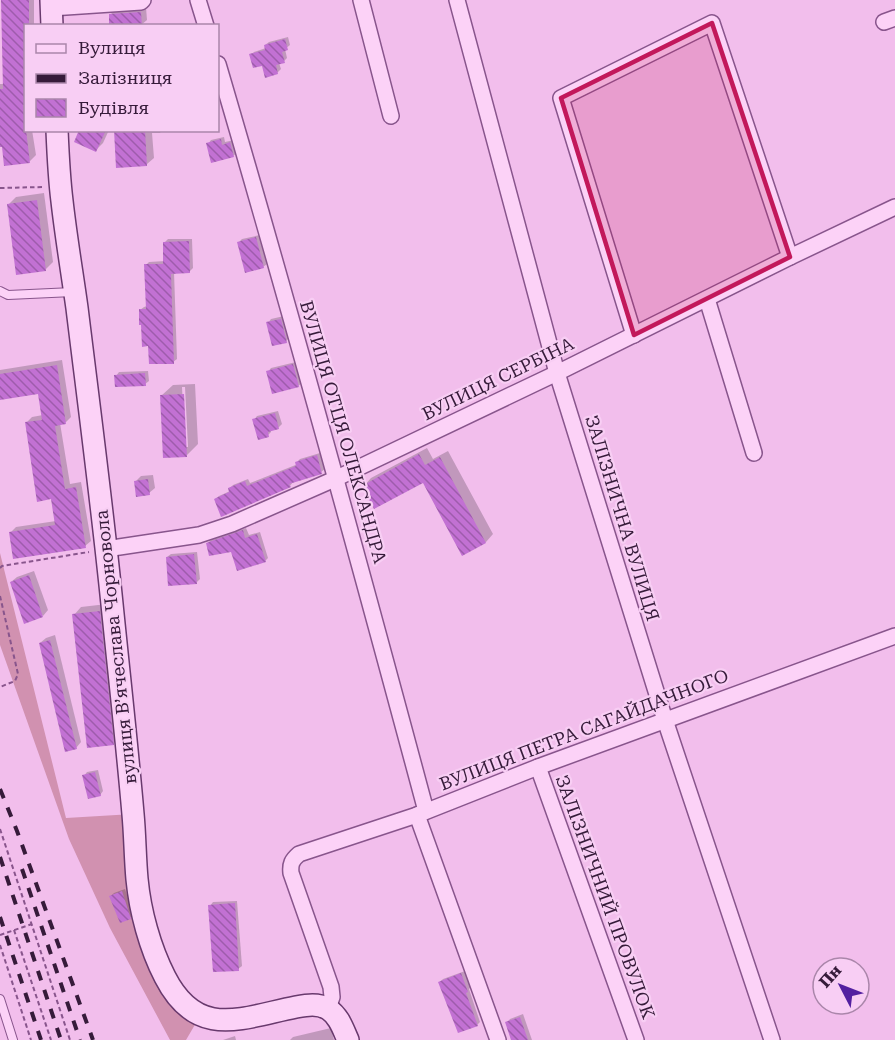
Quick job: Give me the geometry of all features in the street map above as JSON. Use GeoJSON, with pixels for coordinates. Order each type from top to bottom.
{"type":"FeatureCollection","features":[{"type":"Feature","properties":{"kind":"street"},"geometry":{"type":"LineString","coordinates":[[51,11],[143,0]]}},
{"type":"Feature","properties":{"kind":"street"},"geometry":{"type":"LineString","coordinates":[[198,0],[205,24]]}},
{"type":"Feature","properties":{"kind":"street"},"geometry":{"type":"LineString","coordinates":[[361,0],[391,116]]}},
{"type":"Feature","properties":{"kind":"street","name":"ЗАЛІЗНИЧНА ВУЛИЦЯ"},"geometry":{"type":"LineString","coordinates":[[457,0],[557,373],[665,720],[772,1040]]}},
{"type":"Feature","properties":{"kind":"street"},"geometry":{"type":"LineString","coordinates":[[634,335],[561,98],[712,24],[790,257]]}},
{"type":"Feature","properties":{"kind":"street","name":"ВУЛИЦЯ ОТЦЯ ОЛЕКСАНДРА"},"geometry":{"type":"LineString","coordinates":[[219,67],[337,478],[422,813],[498,1040]]}},
{"type":"Feature","properties":{"kind":"street","name":"вулиця Вʼячеслава Чорновола"},"geometry":{"type":"LineString","coordinates":[[57,132],[61,186],[106,549],[133,814],[137,881],[146,925],[161,969],[170,987],[180,1001],[194,1013],[221,1021],[311,1005],[320,1005],[328,1009]]}},
{"type":"Feature","properties":{"kind":"street","name":"ВУЛИЦЯ СЕРБІНА"},"geometry":{"type":"LineString","coordinates":[[106,549],[214,531],[337,478],[895,207]]}},
{"type":"Feature","properties":{"kind":"street"},"geometry":{"type":"LineString","coordinates":[[706,299],[754,453]]}},
{"type":"Feature","properties":{"kind":"street","name":"ВУЛИЦЯ ПЕТРА САГАЙДАЧНОГО"},"geometry":{"type":"LineString","coordinates":[[328,1009],[332,997],[331,987],[291,873],[290,865],[299,854],[422,813],[538,767],[895,636]]}},
{"type":"Feature","properties":{"kind":"street","name":"ЗАЛІЗНИЧНИЙ ПРОВУЛОК"},"geometry":{"type":"LineString","coordinates":[[538,767],[636,1040]]}},
{"type":"Feature","properties":{"kind":"street"},"geometry":{"type":"LineString","coordinates":[[328,1009],[339,1021],[348,1040]]}},
{"type":"Feature","properties":{"kind":"lane"},"geometry":{"type":"LineString","coordinates":[[0,291],[8,295],[75,292]]}},
{"type":"Feature","properties":{"kind":"lane"},"geometry":{"type":"LineString","coordinates":[[0,999],[13,1040]]}},
{"type":"Feature","properties":{"kind":"path"},"geometry":{"type":"LineString","coordinates":[[0,188],[61,186]]}},
{"type":"Feature","properties":{"kind":"path"},"geometry":{"type":"LineString","coordinates":[[0,568],[106,549]]}},
{"type":"Feature","properties":{"kind":"path"},"geometry":{"type":"LineString","coordinates":[[0,596],[18,675],[15,681],[0,687]]}},
{"type":"Feature","properties":{"kind":"path"},"geometry":{"type":"LineString","coordinates":[[0,829],[70,1040]]}},
{"type":"Feature","properties":{"kind":"path"},"geometry":{"type":"LineString","coordinates":[[0,935],[32,924]]}},
{"type":"Feature","properties":{"kind":"path"},"geometry":{"type":"LineString","coordinates":[[14,930],[51,1040]]}},
{"type":"Feature","properties":{"kind":"path"},"geometry":{"type":"LineString","coordinates":[[0,945],[31,1040]]}},
{"type":"Feature","properties":{"kind":"highlighted area"},"geometry":{"type":"Polygon","coordinates":[[[712,23],[790,257],[634,335],[561,98],[712,23]]]}},
{"type":"Feature","properties":{"kind":"shaded area"},"geometry":{"type":"Polygon","coordinates":[[[0,553],[66,818],[133,814],[146,925],[200,1016],[186,1040],[170,1040],[110,928],[69,839],[0,645],[0,553]]]}},
{"type":"Feature","properties":{"kind":"building"},"geometry":{"type":"Polygon","coordinates":[[[1,0],[29,0],[29,24],[24,24],[23,105],[24,132],[26,132],[30,163],[4,166],[2,147],[0,147],[0,89],[3,89],[1,0]]]}},
{"type":"Feature","properties":{"kind":"building"},"geometry":{"type":"Polygon","coordinates":[[[141,12],[142,24],[109,24],[109,14],[141,12]]]}},
{"type":"Feature","properties":{"kind":"building"},"geometry":{"type":"Polygon","coordinates":[[[285,39],[288,50],[282,52],[285,63],[276,65],[278,74],[265,78],[262,66],[253,68],[249,54],[265,50],[264,45],[285,39]]]}},
{"type":"Feature","properties":{"kind":"building"},"geometry":{"type":"Polygon","coordinates":[[[78,132],[105,132],[96,152],[74,142],[78,132]]]}},
{"type":"Feature","properties":{"kind":"building"},"geometry":{"type":"Polygon","coordinates":[[[114,132],[145,132],[147,166],[116,168],[114,132]]]}},
{"type":"Feature","properties":{"kind":"building"},"geometry":{"type":"Polygon","coordinates":[[[221,139],[222,145],[230,142],[234,157],[211,163],[206,143],[221,139]]]}},
{"type":"Feature","properties":{"kind":"building"},"geometry":{"type":"Polygon","coordinates":[[[37,200],[46,271],[16,275],[7,204],[37,200]]]}},
{"type":"Feature","properties":{"kind":"building"},"geometry":{"type":"Polygon","coordinates":[[[256,237],[264,268],[245,273],[237,242],[256,237]]]}},
{"type":"Feature","properties":{"kind":"building"},"geometry":{"type":"Polygon","coordinates":[[[189,241],[190,273],[171,274],[174,364],[149,364],[148,346],[142,347],[141,325],[139,325],[139,309],[146,309],[144,264],[163,264],[163,242],[189,241]]]}},
{"type":"Feature","properties":{"kind":"building"},"geometry":{"type":"Polygon","coordinates":[[[281,319],[287,343],[272,346],[266,322],[281,319]]]}},
{"type":"Feature","properties":{"kind":"building"},"geometry":{"type":"Polygon","coordinates":[[[293,364],[299,387],[272,394],[266,371],[293,364]]]}},
{"type":"Feature","properties":{"kind":"building"},"geometry":{"type":"Polygon","coordinates":[[[57,365],[66,424],[55,426],[65,489],[76,487],[86,548],[13,559],[9,532],[55,525],[51,499],[37,502],[25,422],[42,420],[38,394],[0,400],[0,374],[57,365]]]}},
{"type":"Feature","properties":{"kind":"building"},"geometry":{"type":"Polygon","coordinates":[[[145,373],[146,386],[115,387],[114,375],[145,373]]]}},
{"type":"Feature","properties":{"kind":"building"},"geometry":{"type":"Polygon","coordinates":[[[184,394],[187,457],[163,458],[160,395],[184,394]]]}},
{"type":"Feature","properties":{"kind":"building"},"geometry":{"type":"Polygon","coordinates":[[[275,413],[279,429],[268,432],[269,437],[258,440],[252,419],[275,413]]]}},
{"type":"Feature","properties":{"kind":"building"},"geometry":{"type":"Polygon","coordinates":[[[419,454],[425,465],[440,457],[486,543],[462,556],[423,483],[374,509],[362,486],[419,454]]]}},
{"type":"Feature","properties":{"kind":"building"},"geometry":{"type":"Polygon","coordinates":[[[317,455],[322,474],[289,484],[291,487],[221,517],[214,499],[229,492],[228,488],[245,481],[247,486],[296,466],[295,462],[317,455]]]}},
{"type":"Feature","properties":{"kind":"building"},"geometry":{"type":"Polygon","coordinates":[[[148,479],[150,495],[136,497],[134,481],[148,479]]]}},
{"type":"Feature","properties":{"kind":"building"},"geometry":{"type":"Polygon","coordinates":[[[243,530],[245,538],[257,534],[266,562],[237,571],[231,552],[209,556],[206,543],[243,530]]]}},
{"type":"Feature","properties":{"kind":"building"},"geometry":{"type":"Polygon","coordinates":[[[194,554],[197,584],[168,586],[166,557],[194,554]]]}},
{"type":"Feature","properties":{"kind":"building"},"geometry":{"type":"Polygon","coordinates":[[[29,575],[43,617],[24,624],[10,582],[29,575]]]}},
{"type":"Feature","properties":{"kind":"building"},"geometry":{"type":"Polygon","coordinates":[[[100,611],[114,745],[87,748],[72,614],[100,611]]]}},
{"type":"Feature","properties":{"kind":"building"},"geometry":{"type":"Polygon","coordinates":[[[50,640],[77,749],[65,752],[39,643],[50,640]]]}},
{"type":"Feature","properties":{"kind":"building"},"geometry":{"type":"Polygon","coordinates":[[[95,772],[101,796],[88,799],[82,775],[95,772]]]}},
{"type":"Feature","properties":{"kind":"building"},"geometry":{"type":"Polygon","coordinates":[[[122,891],[131,919],[120,923],[109,896],[122,891]]]}},
{"type":"Feature","properties":{"kind":"building"},"geometry":{"type":"Polygon","coordinates":[[[235,903],[239,971],[213,972],[208,905],[235,903]]]}},
{"type":"Feature","properties":{"kind":"building"},"geometry":{"type":"Polygon","coordinates":[[[461,973],[478,1026],[458,1033],[438,982],[461,973]]]}},
{"type":"Feature","properties":{"kind":"building"},"geometry":{"type":"Polygon","coordinates":[[[520,1017],[528,1040],[511,1040],[505,1022],[520,1017]]]}},
{"type":"Feature","properties":{"kind":"railway"},"geometry":{"type":"LineString","coordinates":[[0,789],[93,1040]]}},
{"type":"Feature","properties":{"kind":"railway"},"geometry":{"type":"LineString","coordinates":[[0,857],[61,1040]]}},
{"type":"Feature","properties":{"kind":"railway"},"geometry":{"type":"LineString","coordinates":[[22,869],[80,1040]]}},
{"type":"Feature","properties":{"kind":"railway"},"geometry":{"type":"LineString","coordinates":[[0,917],[41,1040]]}}]}
